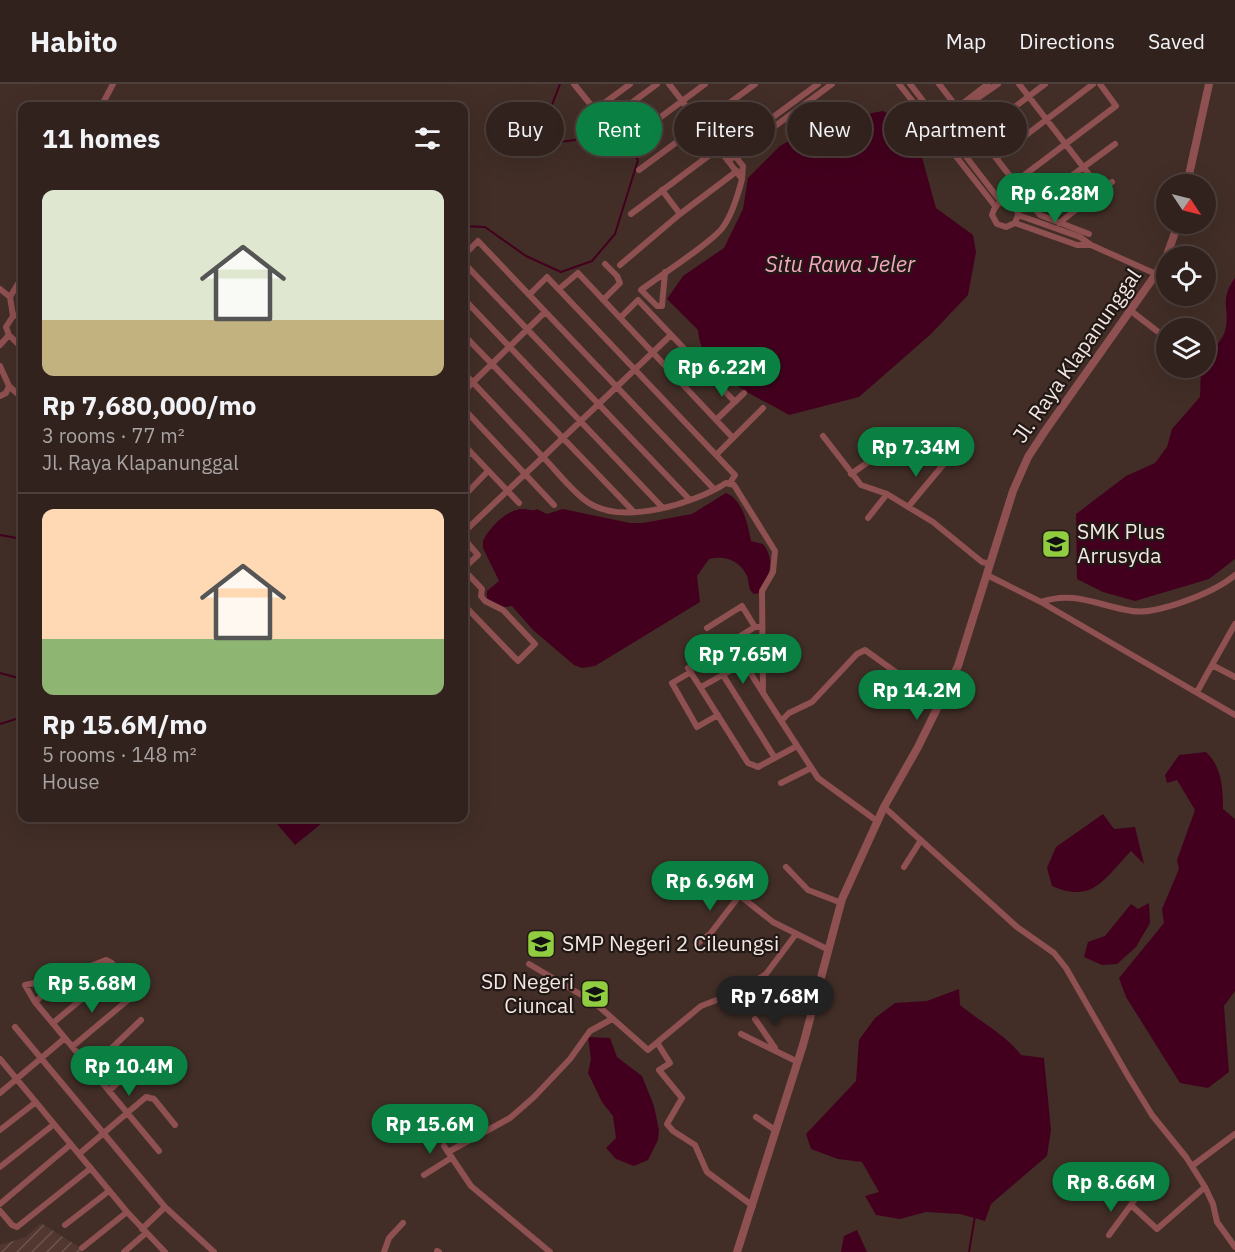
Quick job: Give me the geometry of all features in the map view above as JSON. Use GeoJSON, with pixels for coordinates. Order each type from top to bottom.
{"type":"FeatureCollection","features":[{"type":"Feature","properties":{"kind":"street"},"geometry":{"type":"LineString","coordinates":[[104,102],[112,84]]}},
{"type":"Feature","properties":{"kind":"street"},"geometry":{"type":"LineString","coordinates":[[586,84],[576,87],[595,110],[630,84]]}},
{"type":"Feature","properties":{"kind":"street"},"geometry":{"type":"LineString","coordinates":[[633,102],[657,84]]}},
{"type":"Feature","properties":{"kind":"street"},"geometry":{"type":"LineString","coordinates":[[669,84],[682,101]]}},
{"type":"Feature","properties":{"kind":"street"},"geometry":{"type":"LineString","coordinates":[[662,116],[705,84]]}},
{"type":"Feature","properties":{"kind":"street"},"geometry":{"type":"LineString","coordinates":[[730,102],[755,84]]}},
{"type":"Feature","properties":{"kind":"street"},"geometry":{"type":"LineString","coordinates":[[775,116],[818,84]]}},
{"type":"Feature","properties":{"kind":"street"},"geometry":{"type":"LineString","coordinates":[[808,102],[832,84]]}},
{"type":"Feature","properties":{"kind":"street"},"geometry":{"type":"LineString","coordinates":[[899,84],[913,102]]}},
{"type":"Feature","properties":{"kind":"street"},"geometry":{"type":"LineString","coordinates":[[910,84],[924,102]]}},
{"type":"Feature","properties":{"kind":"street"},"geometry":{"type":"LineString","coordinates":[[939,84],[953,102]]}},
{"type":"Feature","properties":{"kind":"street"},"geometry":{"type":"LineString","coordinates":[[965,102],[988,84]]}},
{"type":"Feature","properties":{"kind":"street"},"geometry":{"type":"LineString","coordinates":[[974,102],[998,84]]}},
{"type":"Feature","properties":{"kind":"street"},"geometry":{"type":"LineString","coordinates":[[1019,84],[1101,190]]}},
{"type":"Feature","properties":{"kind":"street"},"geometry":{"type":"LineString","coordinates":[[1021,102],[1045,84]]}},
{"type":"Feature","properties":{"kind":"street"},"geometry":{"type":"LineString","coordinates":[[1089,234],[1040,215],[996,158],[1094,84]]}},
{"type":"Feature","properties":{"kind":"street"},"geometry":{"type":"LineString","coordinates":[[1014,182],[1116,106],[1100,84]]}},
{"type":"Feature","properties":{"kind":"street"},"geometry":{"type":"LineString","coordinates":[[1189,174],[1209,84]]}},
{"type":"Feature","properties":{"kind":"street"},"geometry":{"type":"LineString","coordinates":[[639,170],[674,144]]}},
{"type":"Feature","properties":{"kind":"street"},"geometry":{"type":"LineString","coordinates":[[1032,205],[1114,144]]}},
{"type":"Feature","properties":{"kind":"street"},"geometry":{"type":"LineString","coordinates":[[631,214],[708,156]]}},
{"type":"Feature","properties":{"kind":"street"},"geometry":{"type":"LineString","coordinates":[[724,156],[742,179]]}},
{"type":"Feature","properties":{"kind":"street"},"geometry":{"type":"LineString","coordinates":[[665,272],[662,306],[657,306],[641,290],[665,272],[723,229],[737,199],[743,166],[735,156],[728,161]]}},
{"type":"Feature","properties":{"kind":"street"},"geometry":{"type":"LineString","coordinates":[[956,156],[995,206]]}},
{"type":"Feature","properties":{"kind":"street"},"geometry":{"type":"LineString","coordinates":[[966,156],[1001,202]]}},
{"type":"Feature","properties":{"kind":"street"},"geometry":{"type":"LineString","coordinates":[[620,265],[680,214],[737,171]]}},
{"type":"Feature","properties":{"kind":"street"},"geometry":{"type":"LineString","coordinates":[[1059,222],[1112,182]]}},
{"type":"Feature","properties":{"kind":"street"},"geometry":{"type":"LineString","coordinates":[[662,190],[680,214]]}},
{"type":"Feature","properties":{"kind":"street"},"geometry":{"type":"LineString","coordinates":[[1015,223],[1018,215],[1017,207],[1010,202],[1001,202],[995,206],[992,216],[997,224],[1006,227],[1015,223],[1077,245],[1091,245]]}},
{"type":"Feature","properties":{"kind":"street"},"geometry":{"type":"LineString","coordinates":[[1018,215],[1080,237],[1091,245],[1156,274]]}},
{"type":"Feature","properties":{"kind":"street"},"geometry":{"type":"LineString","coordinates":[[468,251],[478,242],[714,489]]}},
{"type":"Feature","properties":{"kind":"street"},"geometry":{"type":"LineString","coordinates":[[603,300],[620,283],[617,276],[605,264]]}},
{"type":"Feature","properties":{"kind":"street"},"geometry":{"type":"LineString","coordinates":[[468,267],[690,500]]}},
{"type":"Feature","properties":{"kind":"street"},"geometry":{"type":"LineString","coordinates":[[560,289],[578,273],[733,438]]}},
{"type":"Feature","properties":{"kind":"street","name":"Jl. Raya Klapanunggal"},"geometry":{"type":"LineString","coordinates":[[737,1252],[798,1062],[842,899],[877,821],[958,666],[1013,491],[1028,457],[1156,274]]}},
{"type":"Feature","properties":{"kind":"street"},"geometry":{"type":"LineString","coordinates":[[529,295],[547,277],[560,289],[735,475],[730,483]]}},
{"type":"Feature","properties":{"kind":"street"},"geometry":{"type":"LineString","coordinates":[[18,284],[10,297],[13,316],[6,327],[9,335],[18,344]]}},
{"type":"Feature","properties":{"kind":"street"},"geometry":{"type":"LineString","coordinates":[[0,289],[10,297]]}},
{"type":"Feature","properties":{"kind":"street"},"geometry":{"type":"LineString","coordinates":[[620,318],[638,300],[735,402]]}},
{"type":"Feature","properties":{"kind":"street"},"geometry":{"type":"LineString","coordinates":[[468,303],[662,507]]}},
{"type":"Feature","properties":{"kind":"street"},"geometry":{"type":"LineString","coordinates":[[1131,311],[1156,330]]}},
{"type":"Feature","properties":{"kind":"street"},"geometry":{"type":"LineString","coordinates":[[468,386],[545,312]]}},
{"type":"Feature","properties":{"kind":"street"},"geometry":{"type":"LineString","coordinates":[[13,316],[18,315]]}},
{"type":"Feature","properties":{"kind":"street"},"geometry":{"type":"LineString","coordinates":[[0,345],[9,335]]}},
{"type":"Feature","properties":{"kind":"street"},"geometry":{"type":"LineString","coordinates":[[468,528],[671,335]]}},
{"type":"Feature","properties":{"kind":"street"},"geometry":{"type":"LineString","coordinates":[[468,339],[634,512]]}},
{"type":"Feature","properties":{"kind":"street"},"geometry":{"type":"LineString","coordinates":[[0,366],[9,386],[18,394]]}},
{"type":"Feature","properties":{"kind":"street"},"geometry":{"type":"LineString","coordinates":[[468,378],[587,502],[609,510],[634,512],[690,500],[726,483],[734,486],[775,551],[773,572],[762,591],[759,627],[763,693]]}},
{"type":"Feature","properties":{"kind":"street"},"geometry":{"type":"LineString","coordinates":[[0,396],[6,393],[9,386]]}},
{"type":"Feature","properties":{"kind":"street"},"geometry":{"type":"LineString","coordinates":[[716,420],[744,393]]}},
{"type":"Feature","properties":{"kind":"street"},"geometry":{"type":"LineString","coordinates":[[716,455],[764,408]]}},
{"type":"Feature","properties":{"kind":"street"},"geometry":{"type":"LineString","coordinates":[[468,413],[554,504]]}},
{"type":"Feature","properties":{"kind":"street"},"geometry":{"type":"LineString","coordinates":[[823,436],[851,474],[865,488],[887,495],[933,522],[982,562],[990,564]]}},
{"type":"Feature","properties":{"kind":"street"},"geometry":{"type":"LineString","coordinates":[[851,474],[904,437]]}},
{"type":"Feature","properties":{"kind":"street"},"geometry":{"type":"LineString","coordinates":[[468,450],[519,503]]}},
{"type":"Feature","properties":{"kind":"street"},"geometry":{"type":"LineString","coordinates":[[908,507],[943,465]]}},
{"type":"Feature","properties":{"kind":"street"},"geometry":{"type":"LineString","coordinates":[[468,492],[488,471]]}},
{"type":"Feature","properties":{"kind":"street"},"geometry":{"type":"LineString","coordinates":[[868,518],[887,495]]}},
{"type":"Feature","properties":{"kind":"street"},"geometry":{"type":"LineString","coordinates":[[468,544],[478,555],[468,565]]}},
{"type":"Feature","properties":{"kind":"street"},"geometry":{"type":"LineString","coordinates":[[468,573],[482,588],[481,596],[485,601],[503,610],[535,644],[518,661],[468,608]]}},
{"type":"Feature","properties":{"kind":"street"},"geometry":{"type":"LineString","coordinates":[[987,575],[1041,602],[1235,715]]}},
{"type":"Feature","properties":{"kind":"street"},"geometry":{"type":"LineString","coordinates":[[1041,602],[1068,596],[1129,611],[1150,611],[1215,587],[1235,575]]}},
{"type":"Feature","properties":{"kind":"street"},"geometry":{"type":"LineString","coordinates":[[708,628],[742,606],[759,627]]}},
{"type":"Feature","properties":{"kind":"street"},"geometry":{"type":"LineString","coordinates":[[1197,692],[1235,624]]}},
{"type":"Feature","properties":{"kind":"street"},"geometry":{"type":"LineString","coordinates":[[759,627],[688,668],[748,763],[758,767],[797,746]]}},
{"type":"Feature","properties":{"kind":"street"},"geometry":{"type":"LineString","coordinates":[[781,721],[799,707],[812,702],[857,654],[865,650],[940,704]]}},
{"type":"Feature","properties":{"kind":"street"},"geometry":{"type":"LineString","coordinates":[[701,687],[762,653]]}},
{"type":"Feature","properties":{"kind":"street"},"geometry":{"type":"LineString","coordinates":[[744,663],[818,778],[877,821]]}},
{"type":"Feature","properties":{"kind":"street"},"geometry":{"type":"LineString","coordinates":[[1212,665],[1235,677]]}},
{"type":"Feature","properties":{"kind":"street"},"geometry":{"type":"LineString","coordinates":[[691,672],[672,683],[697,727],[718,715]]}},
{"type":"Feature","properties":{"kind":"street"},"geometry":{"type":"LineString","coordinates":[[723,675],[775,758]]}},
{"type":"Feature","properties":{"kind":"street"},"geometry":{"type":"LineString","coordinates":[[781,783],[811,768]]}},
{"type":"Feature","properties":{"kind":"street"},"geometry":{"type":"LineString","coordinates":[[884,807],[1017,927],[1054,953],[1066,968],[1101,1033],[1152,1115],[1192,1166],[1205,1187],[1213,1204],[1217,1222],[1235,1247]]}},
{"type":"Feature","properties":{"kind":"street"},"geometry":{"type":"LineString","coordinates":[[903,867],[921,840]]}},
{"type":"Feature","properties":{"kind":"street"},"geometry":{"type":"LineString","coordinates":[[786,867],[808,890],[839,902],[842,899]]}},
{"type":"Feature","properties":{"kind":"street"},"geometry":{"type":"LineString","coordinates":[[714,875],[773,922],[827,949]]}},
{"type":"Feature","properties":{"kind":"street"},"geometry":{"type":"LineString","coordinates":[[695,945],[710,934],[740,895]]}},
{"type":"Feature","properties":{"kind":"street"},"geometry":{"type":"LineString","coordinates":[[529,964],[596,1003],[647,1049],[658,1044],[701,1005],[740,991],[766,974],[796,934]]}},
{"type":"Feature","properties":{"kind":"street"},"geometry":{"type":"LineString","coordinates":[[53,1023],[107,978],[114,966],[106,960],[63,977],[25,985],[35,1002],[159,1151]]}},
{"type":"Feature","properties":{"kind":"street"},"geometry":{"type":"LineString","coordinates":[[35,1002],[63,977]]}},
{"type":"Feature","properties":{"kind":"street"},"geometry":{"type":"LineString","coordinates":[[73,1046],[128,1000]]}},
{"type":"Feature","properties":{"kind":"street"},"geometry":{"type":"LineString","coordinates":[[424,1175],[448,1152],[510,1118],[534,1097],[570,1059],[590,1031],[612,1019]]}},
{"type":"Feature","properties":{"kind":"street"},"geometry":{"type":"LineString","coordinates":[[755,1019],[776,1049]]}},
{"type":"Feature","properties":{"kind":"street"},"geometry":{"type":"LineString","coordinates":[[91,1068],[141,1020]]}},
{"type":"Feature","properties":{"kind":"street"},"geometry":{"type":"LineString","coordinates":[[15,1027],[165,1207],[214,1252]]}},
{"type":"Feature","properties":{"kind":"street"},"geometry":{"type":"LineString","coordinates":[[741,1034],[759,1044],[776,1049],[798,1062]]}},
{"type":"Feature","properties":{"kind":"street"},"geometry":{"type":"LineString","coordinates":[[0,1093],[65,1038]]}},
{"type":"Feature","properties":{"kind":"street"},"geometry":{"type":"LineString","coordinates":[[658,1044],[670,1063],[659,1070],[682,1098],[667,1124],[673,1131],[695,1145],[707,1172],[753,1206]]}},
{"type":"Feature","properties":{"kind":"street"},"geometry":{"type":"LineString","coordinates":[[110,1090],[148,1053]]}},
{"type":"Feature","properties":{"kind":"street"},"geometry":{"type":"LineString","coordinates":[[0,1059],[109,1191],[165,1252]]}},
{"type":"Feature","properties":{"kind":"street"},"geometry":{"type":"LineString","coordinates":[[79,1154],[149,1096],[176,1125]]}},
{"type":"Feature","properties":{"kind":"street"},"geometry":{"type":"LineString","coordinates":[[0,1130],[36,1102]]}},
{"type":"Feature","properties":{"kind":"street"},"geometry":{"type":"LineString","coordinates":[[756,1117],[775,1130]]}},
{"type":"Feature","properties":{"kind":"street"},"geometry":{"type":"LineString","coordinates":[[0,1167],[53,1125]]}},
{"type":"Feature","properties":{"kind":"street"},"geometry":{"type":"LineString","coordinates":[[1192,1166],[1235,1134]]}},
{"type":"Feature","properties":{"kind":"street"},"geometry":{"type":"LineString","coordinates":[[0,1204],[70,1145]]}},
{"type":"Feature","properties":{"kind":"street"},"geometry":{"type":"LineString","coordinates":[[448,1152],[471,1186],[550,1252]]}},
{"type":"Feature","properties":{"kind":"street"},"geometry":{"type":"LineString","coordinates":[[0,1210],[12,1225],[17,1227],[91,1168]]}},
{"type":"Feature","properties":{"kind":"street"},"geometry":{"type":"LineString","coordinates":[[1109,1234],[1142,1188],[1136,1180]]}},
{"type":"Feature","properties":{"kind":"street"},"geometry":{"type":"LineString","coordinates":[[1131,1205],[1159,1228],[1205,1187]]}},
{"type":"Feature","properties":{"kind":"street"},"geometry":{"type":"LineString","coordinates":[[66,1225],[109,1191]]}},
{"type":"Feature","properties":{"kind":"street"},"geometry":{"type":"LineString","coordinates":[[124,1252],[165,1207]]}},
{"type":"Feature","properties":{"kind":"street"},"geometry":{"type":"LineString","coordinates":[[82,1248],[127,1212]]}},
{"type":"Feature","properties":{"kind":"street"},"geometry":{"type":"LineString","coordinates":[[384,1252],[389,1239],[403,1223]]}},
{"type":"Feature","properties":{"kind":"shaded area"},"geometry":{"type":"Polygon","coordinates":[[[41,1223],[79,1247],[83,1252],[0,1252],[0,1245],[26,1237],[41,1223]]]}},
{"type":"Feature","properties":{"kind":"water","name":"Situ Rawa Jeler"},"geometry":{"type":"Polygon","coordinates":[[[884,112],[884,156],[922,156],[936,208],[973,235],[976,252],[968,295],[931,334],[859,397],[789,415],[746,391],[719,371],[708,359],[701,346],[698,330],[667,299],[683,276],[724,248],[743,209],[748,178],[770,156],[775,156],[775,151],[780,146],[787,142],[787,156],[872,156],[872,113],[884,112]]]}},
{"type":"Feature","properties":{"kind":"water"},"geometry":{"type":"Polygon","coordinates":[[[1235,278],[1235,559],[1209,579],[1135,601],[1103,592],[1077,579],[1076,514],[1126,476],[1155,463],[1167,447],[1172,429],[1200,397],[1201,378],[1216,378],[1216,346],[1225,331],[1226,299],[1235,278]]]}},
{"type":"Feature","properties":{"kind":"water"},"geometry":{"type":"Polygon","coordinates":[[[726,493],[732,496],[741,507],[751,541],[763,544],[769,556],[770,569],[759,593],[752,592],[747,576],[736,563],[726,558],[709,559],[697,576],[700,602],[595,666],[582,668],[574,665],[533,630],[512,606],[499,608],[487,599],[487,591],[499,581],[483,548],[483,541],[494,525],[512,512],[537,509],[547,514],[563,509],[630,523],[643,523],[692,514],[726,493]]]}},
{"type":"Feature","properties":{"kind":"water"},"geometry":{"type":"Polygon","coordinates":[[[1206,752],[1218,771],[1222,786],[1223,809],[1235,819],[1235,991],[1224,1006],[1229,1072],[1208,1088],[1180,1083],[1126,997],[1119,978],[1164,923],[1162,909],[1179,869],[1177,860],[1195,810],[1177,780],[1167,783],[1165,775],[1179,755],[1206,752]]]}},
{"type":"Feature","properties":{"kind":"water"},"geometry":{"type":"Polygon","coordinates":[[[1103,814],[1114,829],[1135,827],[1144,864],[1131,851],[1105,879],[1088,890],[1066,891],[1052,886],[1047,868],[1056,847],[1103,814]]]}},
{"type":"Feature","properties":{"kind":"water"},"geometry":{"type":"Polygon","coordinates":[[[275,822],[323,822],[295,845],[275,822]]]}},
{"type":"Feature","properties":{"kind":"water"},"geometry":{"type":"Polygon","coordinates":[[[1149,903],[1150,923],[1136,947],[1117,964],[1102,965],[1084,957],[1088,942],[1105,936],[1131,904],[1138,909],[1149,903]]]}},
{"type":"Feature","properties":{"kind":"water"},"geometry":{"type":"Polygon","coordinates":[[[959,989],[960,1005],[1000,1035],[1021,1055],[1044,1058],[1051,1130],[1047,1156],[991,1204],[985,1221],[960,1214],[926,1212],[900,1219],[876,1215],[865,1196],[879,1192],[862,1162],[838,1159],[811,1149],[806,1134],[856,1081],[859,1040],[875,1018],[895,1003],[927,1001],[959,989]]]}},
{"type":"Feature","properties":{"kind":"water"},"geometry":{"type":"Polygon","coordinates":[[[588,1037],[610,1038],[617,1057],[642,1076],[654,1106],[659,1130],[658,1140],[648,1160],[634,1166],[616,1159],[606,1148],[616,1138],[613,1116],[602,1102],[588,1073],[591,1059],[588,1037]]]}},
{"type":"Feature","properties":{"kind":"water"},"geometry":{"type":"Polygon","coordinates":[[[857,1230],[867,1252],[841,1252],[844,1236],[857,1230]]]}},
{"type":"Feature","properties":{"kind":"waterway"},"geometry":{"type":"LineString","coordinates":[[468,226],[485,227],[526,256],[561,272],[592,261],[615,234],[638,160],[620,139],[590,138],[552,143],[545,123],[560,84]]}},
{"type":"Feature","properties":{"kind":"waterway"},"geometry":{"type":"LineString","coordinates":[[0,535],[18,538]]}},
{"type":"Feature","properties":{"kind":"waterway"},"geometry":{"type":"LineString","coordinates":[[0,673],[18,678]]}},
{"type":"Feature","properties":{"kind":"waterway"},"geometry":{"type":"LineString","coordinates":[[0,724],[18,718]]}},
{"type":"Feature","properties":{"kind":"waterway"},"geometry":{"type":"LineString","coordinates":[[969,1252],[975,1216]]}},
{"type":"Feature","properties":{"kind":"place","name":"SMK Plus Arrusyda"},"geometry":{"type":"Point","coordinates":[1056,544]}},
{"type":"Feature","properties":{"kind":"place","name":"SMP Negeri 2 Cileungsi"},"geometry":{"type":"Point","coordinates":[541,944]}},
{"type":"Feature","properties":{"kind":"place","name":"SD Negeri Ciuncal"},"geometry":{"type":"Point","coordinates":[595,994]}}]}
